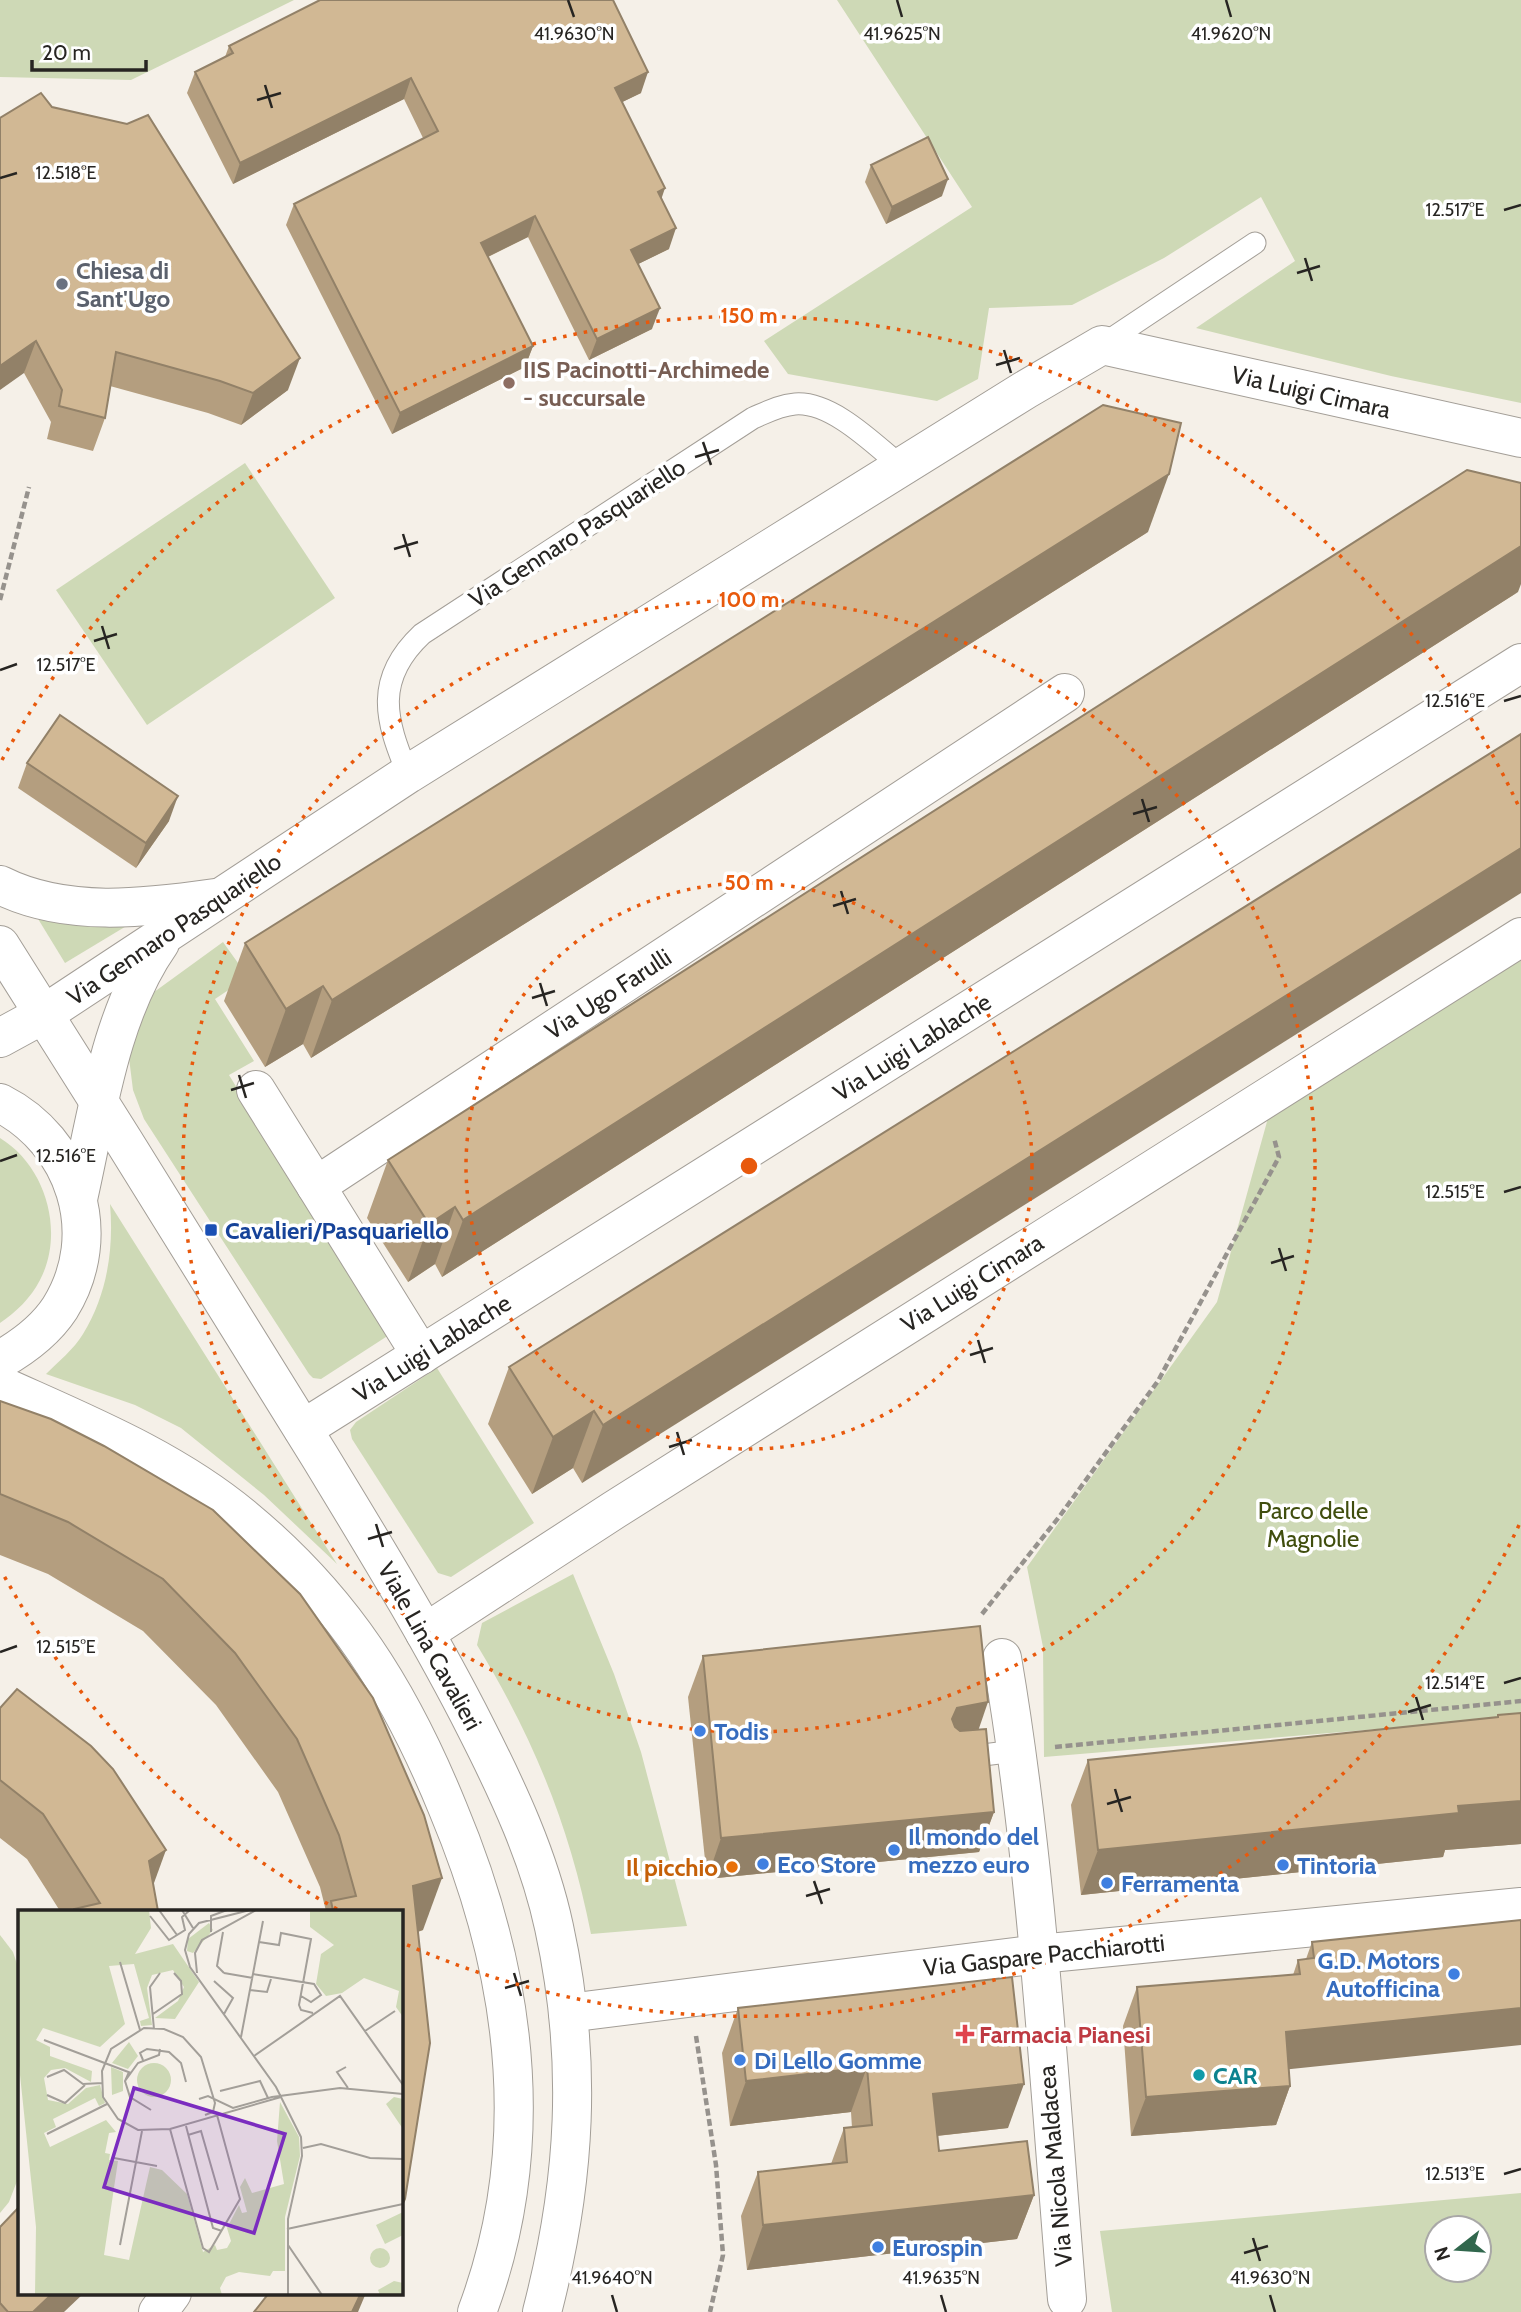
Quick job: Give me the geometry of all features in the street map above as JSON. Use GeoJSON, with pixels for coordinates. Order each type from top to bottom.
{"type":"FeatureCollection","features":[{"type":"Feature","properties":{"kind":"street","name":"Via Luigi Cimara"},"geometry":{"type":"LineString","coordinates":[[1102,345],[1521,439]]}},
{"type":"Feature","properties":{"kind":"street","name":"Via Gennaro Pasquariello"},"geometry":{"type":"LineString","coordinates":[[0,1038],[44,1014],[165,936],[408,774],[1102,345]]}},
{"type":"Feature","properties":{"kind":"street","name":"Via Luigi Lablache"},"geometry":{"type":"LineString","coordinates":[[303,1429],[1521,663]]}},
{"type":"Feature","properties":{"kind":"street","name":"Via Ugo Farulli"},"geometry":{"type":"LineString","coordinates":[[316,1186],[1065,692]]}},
{"type":"Feature","properties":{"kind":"street"},"geometry":{"type":"LineString","coordinates":[[0,885],[24,895],[71,906],[150,906],[220,897]]}},
{"type":"Feature","properties":{"kind":"street"},"geometry":{"type":"LineString","coordinates":[[78,1199],[117,1030],[137,979],[165,936]]}},
{"type":"Feature","properties":{"kind":"street","name":"Via Luigi Cimara"},"geometry":{"type":"LineString","coordinates":[[425,1633],[614,1510],[1521,937]]}},
{"type":"Feature","properties":{"kind":"street","name":"Viale Lina Cavalieri"},"geometry":{"type":"LineString","coordinates":[[0,945],[303,1429],[425,1633],[496,1766],[534,1860],[554,1925],[568,2013],[573,2084],[570,2162],[557,2249],[542,2312]]}},
{"type":"Feature","properties":{"kind":"street"},"geometry":{"type":"LineString","coordinates":[[256,1090],[421,1354]]}},
{"type":"Feature","properties":{"kind":"street"},"geometry":{"type":"LineString","coordinates":[[0,1103],[18,1112],[56,1149],[69,1173],[78,1199],[81,1236],[80,1255],[60,1308],[42,1330],[21,1348],[0,1360]]}},
{"type":"Feature","properties":{"kind":"street"},"geometry":{"type":"LineString","coordinates":[[0,1385],[173,1468],[246,1519],[333,1606],[366,1649],[405,1713],[428,1760],[464,1847],[495,1948],[507,2010],[512,2058],[514,2138],[509,2188],[499,2242],[477,2312]]}},
{"type":"Feature","properties":{"kind":"street","name":"Via Nicola Maldacea"},"geometry":{"type":"LineString","coordinates":[[1002,1658],[1016,1751],[1039,1954],[1067,2299]]}},
{"type":"Feature","properties":{"kind":"street","name":"Via Gaspare Pacchiarotti"},"geometry":{"type":"LineString","coordinates":[[568,2013],[1039,1954],[1521,1907]]}},
{"type":"Feature","properties":{"kind":"street"},"geometry":{"type":"LineString","coordinates":[[514,2138],[570,2162]]}},
{"type":"Feature","properties":{"kind":"street"},"geometry":{"type":"LineString","coordinates":[[158,2312],[171,2294]]}},
{"type":"Feature","properties":{"kind":"lane"},"geometry":{"type":"LineString","coordinates":[[1102,345],[1255,243]]}},
{"type":"Feature","properties":{"kind":"lane","name":"Via Gennaro Pasquariello"},"geometry":{"type":"LineString","coordinates":[[408,774],[393,734],[388,698],[393,672],[408,648],[422,634],[753,418],[787,405],[816,406],[860,432],[902,467]]}},
{"type":"Feature","properties":{"kind":"lane"},"geometry":{"type":"LineString","coordinates":[[950,1759],[1016,1751]]}},
{"type":"Feature","properties":{"kind":"path"},"geometry":{"type":"LineString","coordinates":[[0,600],[29,487]]}},
{"type":"Feature","properties":{"kind":"path"},"geometry":{"type":"LineString","coordinates":[[982,1615],[1059,1517],[1158,1381],[1205,1297],[1279,1157],[1271,1124],[1255,1104]]}},
{"type":"Feature","properties":{"kind":"path"},"geometry":{"type":"LineString","coordinates":[[1016,1751],[1521,1701]]}},
{"type":"Feature","properties":{"kind":"path"},"geometry":{"type":"LineString","coordinates":[[690,1998],[716,2165],[723,2256],[710,2312]]}},
{"type":"Feature","properties":{"kind":"green space"},"geometry":{"type":"Polygon","coordinates":[[[0,0],[294,0],[131,80],[0,77],[0,0]]]}},
{"type":"Feature","properties":{"kind":"green space"},"geometry":{"type":"Polygon","coordinates":[[[837,0],[1521,0],[1521,403],[1391,376],[1196,328],[1295,261],[1261,197],[1164,258],[1072,305],[989,308],[978,379],[937,401],[788,374],[764,341],[972,207],[837,0]]]}},
{"type":"Feature","properties":{"kind":"green space"},"geometry":{"type":"Polygon","coordinates":[[[245,463],[335,598],[147,725],[56,590],[245,463]]]}},
{"type":"Feature","properties":{"kind":"green space"},"geometry":{"type":"Polygon","coordinates":[[[32,909],[138,919],[65,963],[32,909]]]}},
{"type":"Feature","properties":{"kind":"green space"},"geometry":{"type":"Polygon","coordinates":[[[223,942],[248,977],[215,999],[254,1061],[229,1075],[389,1335],[321,1379],[313,1378],[309,1374],[144,1119],[133,1090],[129,1058],[150,995],[223,942]]]}},
{"type":"Feature","properties":{"kind":"green space","name":"Parco delle Magnolie"},"geometry":{"type":"Polygon","coordinates":[[[1521,956],[1521,1717],[1044,1757],[1043,1647],[1027,1567],[1217,1302],[1268,1118],[1521,956]]]}},
{"type":"Feature","properties":{"kind":"green space"},"geometry":{"type":"Polygon","coordinates":[[[0,1138],[16,1150],[29,1165],[39,1183],[47,1202],[51,1242],[47,1261],[36,1287],[23,1304],[0,1323],[0,1138]]]}},
{"type":"Feature","properties":{"kind":"green space"},"geometry":{"type":"Polygon","coordinates":[[[110,1204],[337,1564],[264,1495],[181,1428],[135,1405],[46,1374],[79,1340],[98,1304],[110,1255],[110,1204]]]}},
{"type":"Feature","properties":{"kind":"green space"},"geometry":{"type":"Polygon","coordinates":[[[437,1368],[534,1523],[451,1577],[438,1573],[352,1439],[350,1430],[356,1422],[437,1368]]]}},
{"type":"Feature","properties":{"kind":"green space"},"geometry":{"type":"Polygon","coordinates":[[[573,1574],[614,1674],[641,1752],[687,1926],[591,1934],[572,1857],[548,1785],[516,1715],[477,1645],[482,1623],[573,1574]]]}},
{"type":"Feature","properties":{"kind":"green space"},"geometry":{"type":"Polygon","coordinates":[[[0,1935],[13,1952],[18,1967],[18,2179],[9,2202],[0,2213],[0,1935]]]}},
{"type":"Feature","properties":{"kind":"green space"},"geometry":{"type":"Polygon","coordinates":[[[1521,2193],[1521,2312],[1112,2312],[1100,2231],[1521,2193]]]}},
{"type":"Feature","properties":{"kind":"building"},"geometry":{"type":"Polygon","coordinates":[[[320,0],[613,0],[648,72],[615,88],[665,188],[658,192],[676,228],[631,250],[660,308],[597,339],[535,216],[481,243],[533,346],[400,413],[294,204],[438,131],[411,78],[240,163],[195,72],[233,53],[229,46],[320,0]]]}},
{"type":"Feature","properties":{"kind":"building","name":"Chiesa di Sant'Ugo"},"geometry":{"type":"Polygon","coordinates":[[[41,93],[52,107],[127,124],[148,115],[300,358],[253,393],[116,352],[105,418],[59,406],[62,390],[36,341],[0,366],[0,118],[41,93]]]}},
{"type":"Feature","properties":{"kind":"building"},"geometry":{"type":"Polygon","coordinates":[[[928,137],[948,179],[892,207],[871,165],[928,137]]]}},
{"type":"Feature","properties":{"kind":"building"},"geometry":{"type":"Polygon","coordinates":[[[1103,405],[1181,423],[1169,474],[332,1000],[323,986],[286,1009],[245,943],[1103,405]]]}},
{"type":"Feature","properties":{"kind":"building"},"geometry":{"type":"Polygon","coordinates":[[[1467,470],[1521,483],[1521,546],[463,1220],[455,1207],[429,1224],[388,1160],[1467,470]]]}},
{"type":"Feature","properties":{"kind":"building"},"geometry":{"type":"Polygon","coordinates":[[[60,715],[178,796],[146,843],[27,763],[60,715]]]}},
{"type":"Feature","properties":{"kind":"building"},"geometry":{"type":"Polygon","coordinates":[[[1521,734],[1521,848],[603,1425],[594,1411],[553,1437],[509,1367],[1521,734]]]}},
{"type":"Feature","properties":{"kind":"building"},"geometry":{"type":"Polygon","coordinates":[[[0,1401],[51,1419],[104,1446],[213,1510],[300,1594],[373,1698],[424,1815],[442,1878],[413,1886],[430,2043],[402,2205],[402,1910],[333,1910],[331,1901],[356,1896],[339,1835],[297,1739],[235,1653],[163,1579],[68,1522],[0,1494],[0,1401]]]}},
{"type":"Feature","properties":{"kind":"building"},"geometry":{"type":"Polygon","coordinates":[[[980,1626],[988,1702],[957,1708],[952,1719],[960,1731],[986,1729],[994,1812],[721,1838],[703,1656],[980,1626]]]}},
{"type":"Feature","properties":{"kind":"building"},"geometry":{"type":"Polygon","coordinates":[[[17,1689],[91,1746],[113,1769],[166,1850],[149,1861],[158,1910],[74,1910],[100,1903],[43,1814],[0,1780],[0,1708],[17,1689]]]}},
{"type":"Feature","properties":{"kind":"building"},"geometry":{"type":"Polygon","coordinates":[[[1521,1713],[1521,1801],[1458,1806],[1459,1813],[1098,1850],[1088,1760],[1521,1713]]]}},
{"type":"Feature","properties":{"kind":"building"},"geometry":{"type":"Polygon","coordinates":[[[1521,1920],[1521,2008],[1286,2032],[1290,2086],[1146,2097],[1137,1987],[1300,1974],[1298,1960],[1314,1958],[1312,1942],[1521,1920]]]}},
{"type":"Feature","properties":{"kind":"building"},"geometry":{"type":"Polygon","coordinates":[[[1012,1977],[1024,2084],[933,2094],[939,2151],[1027,2141],[1034,2195],[763,2225],[758,2172],[847,2162],[844,2128],[872,2125],[867,2067],[746,2081],[738,2008],[1012,1977]]]}},
{"type":"Feature","properties":{"kind":"building"},"geometry":{"type":"Polygon","coordinates":[[[18,2208],[18,2294],[52,2294],[33,2312],[8,2312],[0,2303],[0,2227],[18,2208]]]}},
{"type":"Feature","properties":{"kind":"building"},"geometry":{"type":"Polygon","coordinates":[[[268,2294],[361,2294],[352,2312],[254,2312],[268,2294]]]}},
{"type":"Feature","properties":{"kind":"place","name":"Chiesa di Sant'Ugo"},"geometry":{"type":"Point","coordinates":[62,284]}},
{"type":"Feature","properties":{"kind":"place","name":"IIS Pacinotti-Archimede - succursale"},"geometry":{"type":"Point","coordinates":[509,383]}},
{"type":"Feature","properties":{"kind":"place","name":"Cavalieri/Pasquariello"},"geometry":{"type":"Point","coordinates":[211,1230]}},
{"type":"Feature","properties":{"kind":"place","name":"Todis"},"geometry":{"type":"Point","coordinates":[700,1731]}},
{"type":"Feature","properties":{"kind":"place","name":"Il mondo del mezzo euro"},"geometry":{"type":"Point","coordinates":[894,1850]}},
{"type":"Feature","properties":{"kind":"place","name":"Eco Store"},"geometry":{"type":"Point","coordinates":[763,1864]}},
{"type":"Feature","properties":{"kind":"place","name":"Tintoria"},"geometry":{"type":"Point","coordinates":[1283,1865]}},
{"type":"Feature","properties":{"kind":"place","name":"Il picchio"},"geometry":{"type":"Point","coordinates":[732,1867]}},
{"type":"Feature","properties":{"kind":"place","name":"Ferramenta"},"geometry":{"type":"Point","coordinates":[1107,1883]}},
{"type":"Feature","properties":{"kind":"place","name":"G.D. Motors Autofficina"},"geometry":{"type":"Point","coordinates":[1454,1974]}},
{"type":"Feature","properties":{"kind":"place","name":"Farmacia Pianesi"},"geometry":{"type":"Point","coordinates":[965,2034]}},
{"type":"Feature","properties":{"kind":"place","name":"Di Lello Gomme"},"geometry":{"type":"Point","coordinates":[740,2060]}},
{"type":"Feature","properties":{"kind":"place","name":"CAR"},"geometry":{"type":"Point","coordinates":[1199,2075]}},
{"type":"Feature","properties":{"kind":"place","name":"Eurospin"},"geometry":{"type":"Point","coordinates":[878,2247]}}]}
